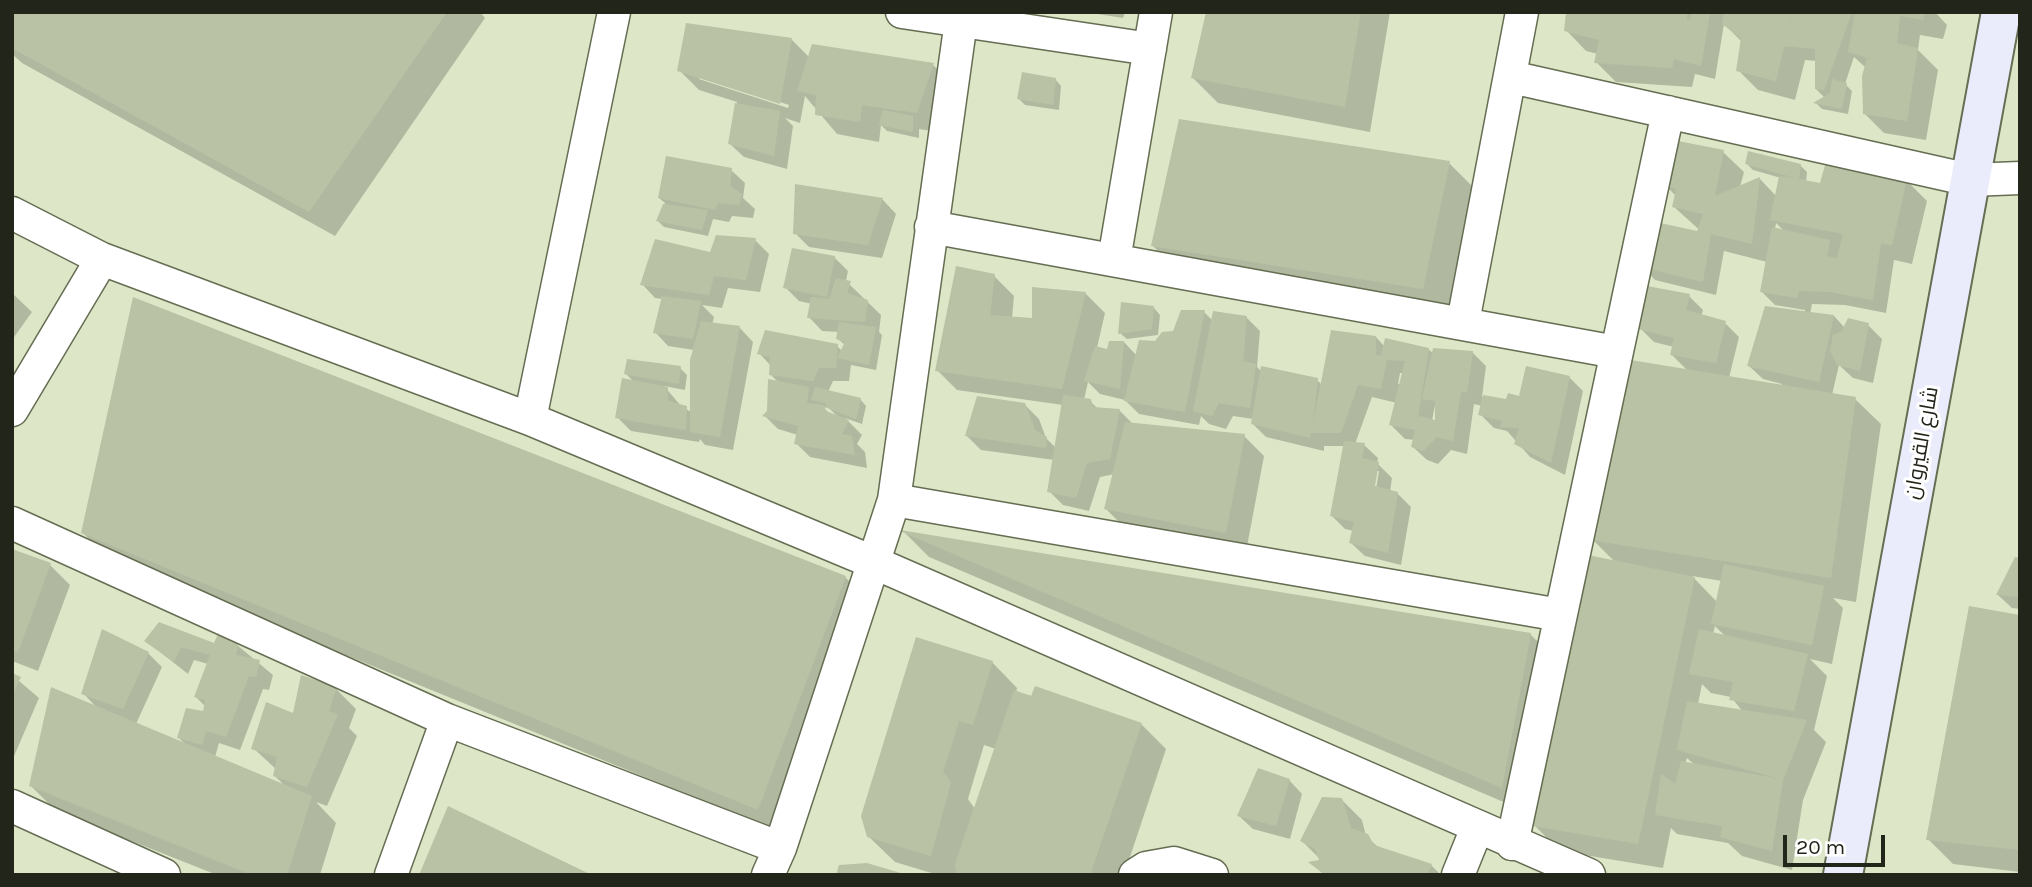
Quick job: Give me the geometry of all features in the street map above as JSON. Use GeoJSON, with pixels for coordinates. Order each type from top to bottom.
{"type":"FeatureCollection","features":[{"type":"Feature","properties":{"kind":"main road","name":"شارع القيروان"},"geometry":{"type":"LineString","coordinates":[[1843,875],[2001,12]]}},
{"type":"Feature","properties":{"kind":"street"},"geometry":{"type":"LineString","coordinates":[[530,419],[614,12]]}},
{"type":"Feature","properties":{"kind":"street"},"geometry":{"type":"LineString","coordinates":[[902,12],[1150,49]]}},
{"type":"Feature","properties":{"kind":"street"},"geometry":{"type":"LineString","coordinates":[[1114,260],[1156,12]]}},
{"type":"Feature","properties":{"kind":"street"},"geometry":{"type":"LineString","coordinates":[[1463,322],[1522,12]]}},
{"type":"Feature","properties":{"kind":"street"},"geometry":{"type":"LineString","coordinates":[[12,523],[447,720],[774,862],[876,563],[894,500],[961,21]]}},
{"type":"Feature","properties":{"kind":"street"},"geometry":{"type":"LineString","coordinates":[[1511,78],[1970,180],[2020,178]]}},
{"type":"Feature","properties":{"kind":"street"},"geometry":{"type":"LineString","coordinates":[[1512,844],[1668,113]]}},
{"type":"Feature","properties":{"kind":"street"},"geometry":{"type":"LineString","coordinates":[[12,213],[102,259],[530,419],[876,563],[1512,844],[1589,875]]}},
{"type":"Feature","properties":{"kind":"street"},"geometry":{"type":"LineString","coordinates":[[931,228],[1463,322],[1616,352]]}},
{"type":"Feature","properties":{"kind":"street"},"geometry":{"type":"LineString","coordinates":[[12,410],[102,259]]}},
{"type":"Feature","properties":{"kind":"street"},"geometry":{"type":"LineString","coordinates":[[894,500],[1560,615]]}},
{"type":"Feature","properties":{"kind":"street"},"geometry":{"type":"LineString","coordinates":[[391,875],[447,720]]}},
{"type":"Feature","properties":{"kind":"street"},"geometry":{"type":"LineString","coordinates":[[12,806],[164,875]]}},
{"type":"Feature","properties":{"kind":"street"},"geometry":{"type":"LineString","coordinates":[[1458,875],[1477,828]]}},
{"type":"Feature","properties":{"kind":"street"},"geometry":{"type":"LineString","coordinates":[[1135,875],[1146,868],[1174,863],[1212,875]]}},
{"type":"Feature","properties":{"kind":"building"},"geometry":{"type":"Polygon","coordinates":[[[14,12],[447,12],[309,212],[12,48],[14,12]]]}},
{"type":"Feature","properties":{"kind":"building"},"geometry":{"type":"Polygon","coordinates":[[[1206,12],[1361,12],[1345,107],[1191,78],[1206,12]]]}},
{"type":"Feature","properties":{"kind":"building"},"geometry":{"type":"Polygon","coordinates":[[[1566,12],[1688,12],[1686,19],[1690,20],[1692,12],[1710,12],[1701,66],[1674,59],[1672,68],[1594,63],[1599,40],[1564,31],[1566,12]]]}},
{"type":"Feature","properties":{"kind":"building"},"geometry":{"type":"Polygon","coordinates":[[[1724,12],[1792,12],[1788,29],[1793,12],[1852,12],[1824,90],[1815,89],[1815,49],[1784,46],[1776,81],[1736,71],[1741,38],[1722,24],[1724,12]]]}},
{"type":"Feature","properties":{"kind":"building"},"geometry":{"type":"Polygon","coordinates":[[[1855,12],[1925,12],[1923,20],[1900,16],[1897,43],[1918,48],[1907,121],[1863,114],[1862,76],[1867,58],[1848,52],[1855,12]]]}},
{"type":"Feature","properties":{"kind":"building"},"geometry":{"type":"Polygon","coordinates":[[[686,23],[792,38],[780,104],[677,71],[686,23]]]}},
{"type":"Feature","properties":{"kind":"building"},"geometry":{"type":"Polygon","coordinates":[[[812,44],[934,63],[917,113],[862,105],[860,122],[815,115],[816,95],[797,91],[812,44]]]}},
{"type":"Feature","properties":{"kind":"building"},"geometry":{"type":"Polygon","coordinates":[[[1022,72],[1056,78],[1053,105],[1017,99],[1022,72]]]}},
{"type":"Feature","properties":{"kind":"building"},"geometry":{"type":"Polygon","coordinates":[[[1832,79],[1847,83],[1842,109],[1813,103],[1830,93],[1832,79]]]}},
{"type":"Feature","properties":{"kind":"building"},"geometry":{"type":"Polygon","coordinates":[[[735,103],[780,111],[774,156],[728,144],[735,103]]]}},
{"type":"Feature","properties":{"kind":"building"},"geometry":{"type":"Polygon","coordinates":[[[883,110],[913,116],[913,132],[879,125],[883,110]]]}},
{"type":"Feature","properties":{"kind":"building"},"geometry":{"type":"Polygon","coordinates":[[[1179,119],[1450,161],[1423,289],[1151,246],[1179,119]]]}},
{"type":"Feature","properties":{"kind":"building"},"geometry":{"type":"Polygon","coordinates":[[[1673,140],[1724,150],[1715,196],[1760,177],[1752,244],[1711,234],[1703,282],[1640,267],[1651,221],[1697,231],[1703,214],[1672,207],[1676,189],[1662,184],[1673,140]]]}},
{"type":"Feature","properties":{"kind":"building"},"geometry":{"type":"Polygon","coordinates":[[[1748,151],[1801,164],[1799,179],[1820,183],[1827,158],[1907,179],[1892,245],[1881,243],[1873,300],[1830,292],[1799,291],[1797,298],[1760,292],[1772,227],[1830,240],[1827,256],[1837,258],[1843,234],[1770,220],[1779,176],[1795,178],[1745,164],[1748,151]]]}},
{"type":"Feature","properties":{"kind":"building"},"geometry":{"type":"Polygon","coordinates":[[[666,156],[732,168],[730,186],[742,194],[739,205],[718,203],[715,210],[658,198],[666,156]]]}},
{"type":"Feature","properties":{"kind":"building"},"geometry":{"type":"Polygon","coordinates":[[[795,184],[883,198],[868,245],[793,234],[795,184]]]}},
{"type":"Feature","properties":{"kind":"building"},"geometry":{"type":"Polygon","coordinates":[[[663,204],[708,210],[702,230],[656,221],[663,204]]]}},
{"type":"Feature","properties":{"kind":"building"},"geometry":{"type":"Polygon","coordinates":[[[716,235],[756,238],[746,280],[714,276],[709,295],[640,285],[655,239],[710,252],[716,235]]]}},
{"type":"Feature","properties":{"kind":"building"},"geometry":{"type":"Polygon","coordinates":[[[792,248],[835,256],[827,297],[783,288],[792,248]]]}},
{"type":"Feature","properties":{"kind":"building"},"geometry":{"type":"Polygon","coordinates":[[[956,266],[995,274],[990,315],[1032,318],[1032,287],[1086,292],[1062,389],[935,371],[956,266]]]}},
{"type":"Feature","properties":{"kind":"building"},"geometry":{"type":"Polygon","coordinates":[[[836,278],[851,281],[847,293],[868,300],[865,322],[807,318],[811,297],[829,299],[836,278]]]}},
{"type":"Feature","properties":{"kind":"building"},"geometry":{"type":"Polygon","coordinates":[[[1647,286],[1690,294],[1686,310],[1726,321],[1716,363],[1670,355],[1674,338],[1638,329],[1647,286]]]}},
{"type":"Feature","properties":{"kind":"building"},"geometry":{"type":"Polygon","coordinates":[[[662,296],[701,301],[693,339],[653,333],[662,296]]]}},
{"type":"Feature","properties":{"kind":"building"},"geometry":{"type":"Polygon","coordinates":[[[133,297],[846,576],[758,810],[81,533],[133,297]]]}},
{"type":"Feature","properties":{"kind":"building"},"geometry":{"type":"Polygon","coordinates":[[[1121,302],[1154,306],[1152,329],[1118,334],[1121,302]]]}},
{"type":"Feature","properties":{"kind":"building"},"geometry":{"type":"Polygon","coordinates":[[[1765,306],[1834,315],[1819,382],[1747,366],[1765,306]]]}},
{"type":"Feature","properties":{"kind":"building"},"geometry":{"type":"Polygon","coordinates":[[[1181,310],[1205,310],[1185,412],[1124,401],[1139,340],[1155,341],[1162,332],[1173,331],[1181,310]]]}},
{"type":"Feature","properties":{"kind":"building"},"geometry":{"type":"Polygon","coordinates":[[[1213,311],[1247,316],[1243,361],[1256,364],[1250,408],[1219,403],[1212,416],[1193,411],[1213,311]]]}},
{"type":"Feature","properties":{"kind":"building"},"geometry":{"type":"Polygon","coordinates":[[[1848,318],[1869,323],[1860,371],[1837,365],[1830,351],[1833,335],[1841,332],[1848,318]]]}},
{"type":"Feature","properties":{"kind":"building"},"geometry":{"type":"Polygon","coordinates":[[[701,321],[740,326],[720,437],[690,432],[690,360],[701,321]]]}},
{"type":"Feature","properties":{"kind":"building"},"geometry":{"type":"Polygon","coordinates":[[[839,322],[876,327],[869,365],[837,358],[845,342],[836,339],[839,322]]]}},
{"type":"Feature","properties":{"kind":"building"},"geometry":{"type":"Polygon","coordinates":[[[765,330],[838,344],[836,368],[819,368],[813,381],[769,375],[770,357],[757,354],[765,330]]]}},
{"type":"Feature","properties":{"kind":"building"},"geometry":{"type":"Polygon","coordinates":[[[1331,330],[1376,336],[1376,355],[1381,356],[1385,338],[1429,348],[1417,423],[1419,416],[1435,420],[1435,401],[1422,399],[1433,348],[1473,351],[1467,393],[1461,391],[1453,441],[1437,437],[1423,451],[1411,447],[1415,430],[1389,425],[1405,361],[1387,360],[1381,389],[1358,385],[1341,433],[1311,433],[1310,438],[1251,424],[1261,366],[1318,378],[1313,424],[1331,330]]]}},
{"type":"Feature","properties":{"kind":"building"},"geometry":{"type":"Polygon","coordinates":[[[1109,341],[1124,341],[1120,389],[1084,381],[1095,346],[1107,349],[1109,341]]]}},
{"type":"Feature","properties":{"kind":"building"},"geometry":{"type":"Polygon","coordinates":[[[627,359],[681,366],[679,384],[624,374],[627,359]]]}},
{"type":"Feature","properties":{"kind":"building"},"geometry":{"type":"Polygon","coordinates":[[[1631,360],[1856,397],[1831,578],[1590,540],[1631,360]]]}},
{"type":"Feature","properties":{"kind":"building"},"geometry":{"type":"Polygon","coordinates":[[[1526,366],[1570,376],[1551,463],[1514,444],[1519,428],[1500,427],[1502,421],[1478,415],[1483,395],[1506,399],[1508,393],[1519,396],[1526,366]]]}},
{"type":"Feature","properties":{"kind":"building"},"geometry":{"type":"Polygon","coordinates":[[[622,378],[668,387],[668,401],[687,406],[686,430],[615,418],[622,378]]]}},
{"type":"Feature","properties":{"kind":"building"},"geometry":{"type":"Polygon","coordinates":[[[768,379],[809,387],[807,403],[824,405],[826,411],[849,420],[842,434],[852,436],[855,455],[794,444],[798,426],[762,416],[767,411],[768,379]]]}},
{"type":"Feature","properties":{"kind":"building"},"geometry":{"type":"Polygon","coordinates":[[[815,387],[861,398],[856,419],[827,408],[825,403],[811,400],[815,387]]]}},
{"type":"Feature","properties":{"kind":"building"},"geometry":{"type":"Polygon","coordinates":[[[1063,395],[1091,399],[1093,407],[1120,409],[1110,459],[1087,463],[1076,498],[1047,492],[1063,395]]]}},
{"type":"Feature","properties":{"kind":"building"},"geometry":{"type":"Polygon","coordinates":[[[977,396],[1025,403],[1035,430],[1047,437],[1046,448],[965,436],[977,396]]]}},
{"type":"Feature","properties":{"kind":"building"},"geometry":{"type":"Polygon","coordinates":[[[1125,422],[1245,434],[1226,533],[1104,509],[1125,422]]]}},
{"type":"Feature","properties":{"kind":"building"},"geometry":{"type":"Polygon","coordinates":[[[1344,441],[1365,443],[1362,458],[1379,462],[1375,486],[1398,492],[1388,553],[1349,543],[1354,522],[1330,516],[1344,441]]]}},
{"type":"Feature","properties":{"kind":"building"},"geometry":{"type":"Polygon","coordinates":[[[900,531],[1531,633],[1502,788],[900,531]]]}},
{"type":"Feature","properties":{"kind":"building"},"geometry":{"type":"Polygon","coordinates":[[[12,549],[51,563],[18,652],[12,650],[12,549]]]}},
{"type":"Feature","properties":{"kind":"building"},"geometry":{"type":"Polygon","coordinates":[[[1588,555],[1695,577],[1638,844],[1533,826],[1588,555]]]}},
{"type":"Feature","properties":{"kind":"building"},"geometry":{"type":"Polygon","coordinates":[[[2015,557],[2020,558],[2020,597],[1996,595],[2015,557]]]}},
{"type":"Feature","properties":{"kind":"building"},"geometry":{"type":"Polygon","coordinates":[[[1724,564],[1824,586],[1812,645],[1711,624],[1724,564]]]}},
{"type":"Feature","properties":{"kind":"building"},"geometry":{"type":"Polygon","coordinates":[[[1969,606],[2020,615],[2020,850],[1926,840],[1969,606]]]}},
{"type":"Feature","properties":{"kind":"building"},"geometry":{"type":"Polygon","coordinates":[[[159,622],[214,643],[218,634],[238,644],[236,655],[260,660],[256,677],[249,676],[226,737],[206,731],[202,745],[177,738],[186,708],[203,711],[205,700],[194,697],[210,655],[181,647],[174,662],[144,641],[159,622]]]}},
{"type":"Feature","properties":{"kind":"building"},"geometry":{"type":"Polygon","coordinates":[[[102,629],[149,652],[123,709],[81,694],[102,629]]]}},
{"type":"Feature","properties":{"kind":"building"},"geometry":{"type":"Polygon","coordinates":[[[1699,629],[1808,654],[1794,711],[1729,700],[1733,682],[1689,674],[1699,629]]]}},
{"type":"Feature","properties":{"kind":"building"},"geometry":{"type":"Polygon","coordinates":[[[916,637],[993,661],[973,725],[959,721],[943,772],[951,782],[931,856],[867,837],[861,816],[916,637]]]}},
{"type":"Feature","properties":{"kind":"building"},"geometry":{"type":"Polygon","coordinates":[[[12,673],[21,677],[12,696],[12,673]]]}},
{"type":"Feature","properties":{"kind":"building"},"geometry":{"type":"Polygon","coordinates":[[[301,675],[337,687],[329,711],[338,714],[307,787],[273,776],[277,757],[251,749],[266,702],[293,713],[301,675]]]}},
{"type":"Feature","properties":{"kind":"building"},"geometry":{"type":"Polygon","coordinates":[[[1035,686],[1142,723],[1090,875],[957,875],[955,864],[1014,690],[1031,696],[1035,686]]]}},
{"type":"Feature","properties":{"kind":"building"},"geometry":{"type":"Polygon","coordinates":[[[51,687],[312,796],[287,875],[252,875],[29,786],[51,687]]]}},
{"type":"Feature","properties":{"kind":"building"},"geometry":{"type":"Polygon","coordinates":[[[1687,701],[1807,720],[1783,780],[1772,851],[1720,837],[1722,826],[1655,815],[1661,774],[1675,784],[1681,761],[1780,779],[1677,750],[1687,701]]]}},
{"type":"Feature","properties":{"kind":"building"},"geometry":{"type":"Polygon","coordinates":[[[1258,768],[1290,779],[1276,826],[1237,816],[1258,768]]]}},
{"type":"Feature","properties":{"kind":"building"},"geometry":{"type":"Polygon","coordinates":[[[1322,797],[1342,798],[1351,828],[1368,834],[1374,845],[1432,864],[1427,875],[1325,875],[1308,862],[1319,860],[1315,849],[1300,841],[1322,797]]]}},
{"type":"Feature","properties":{"kind":"building"},"geometry":{"type":"Polygon","coordinates":[[[448,806],[592,875],[419,875],[448,806]]]}},
{"type":"Feature","properties":{"kind":"building"},"geometry":{"type":"Polygon","coordinates":[[[867,863],[904,875],[836,875],[839,865],[867,863]]]}}]}
